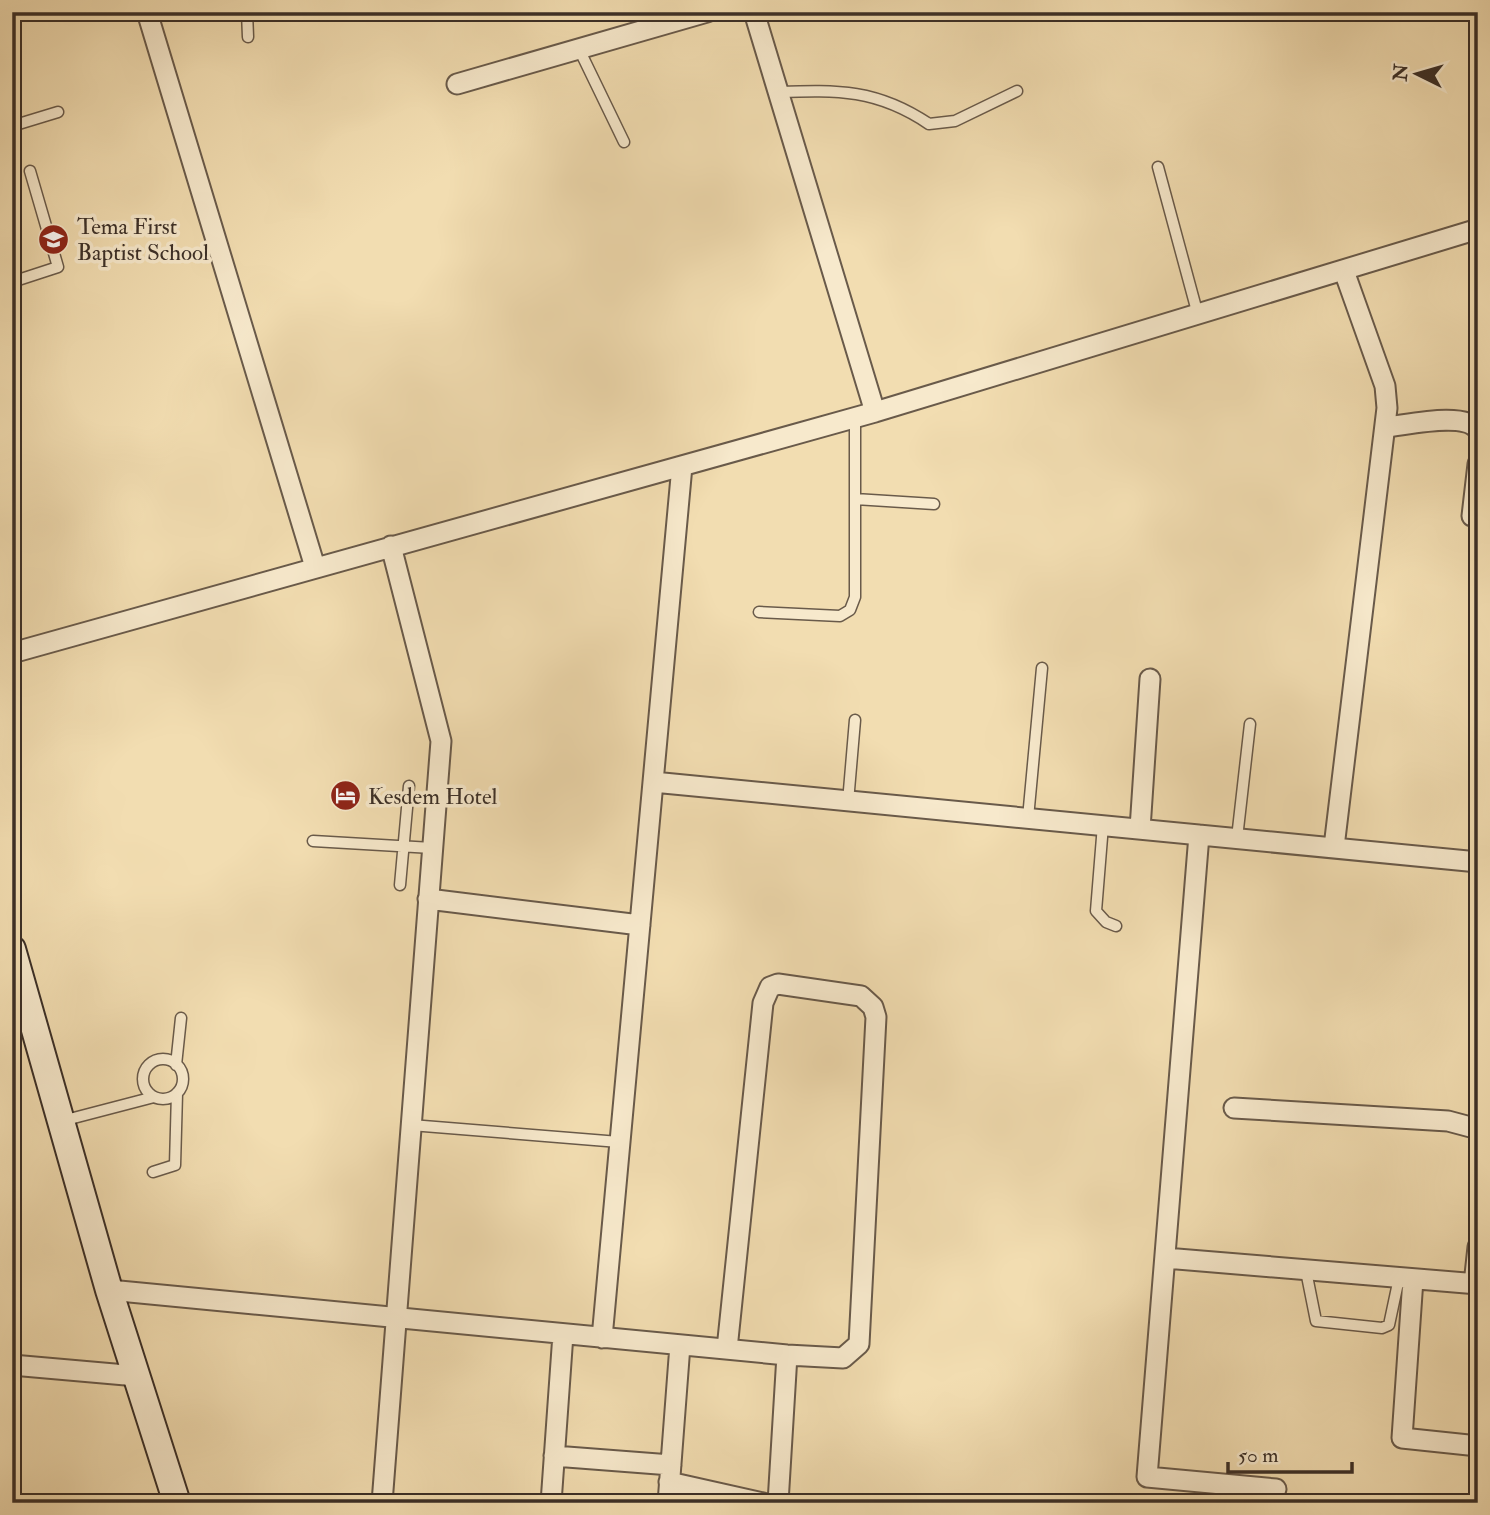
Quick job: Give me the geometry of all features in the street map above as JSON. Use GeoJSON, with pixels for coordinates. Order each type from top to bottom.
{"type":"FeatureCollection","features":[{"type":"Feature","properties":{"kind":"street"},"geometry":{"type":"LineString","coordinates":[[147,12],[315,567]]}},
{"type":"Feature","properties":{"kind":"street"},"geometry":{"type":"LineString","coordinates":[[457,84],[707,12]]}},
{"type":"Feature","properties":{"kind":"street"},"geometry":{"type":"LineString","coordinates":[[754,12],[875,412]]}},
{"type":"Feature","properties":{"kind":"street"},"geometry":{"type":"LineString","coordinates":[[12,653],[391,545],[855,418],[1478,229]]}},
{"type":"Feature","properties":{"kind":"street"},"geometry":{"type":"LineString","coordinates":[[1334,847],[1386,427],[1385,386],[1344,271]]}},
{"type":"Feature","properties":{"kind":"street"},"geometry":{"type":"LineString","coordinates":[[1386,427],[1451,420],[1464,421],[1478,430]]}},
{"type":"Feature","properties":{"kind":"street"},"geometry":{"type":"LineString","coordinates":[[1472,516],[1478,464]]}},
{"type":"Feature","properties":{"kind":"street"},"geometry":{"type":"LineString","coordinates":[[601,1338],[682,466]]}},
{"type":"Feature","properties":{"kind":"street"},"geometry":{"type":"LineString","coordinates":[[382,1503],[440,741],[391,545]]}},
{"type":"Feature","properties":{"kind":"street"},"geometry":{"type":"LineString","coordinates":[[1140,829],[1150,679]]}},
{"type":"Feature","properties":{"kind":"street"},"geometry":{"type":"LineString","coordinates":[[653,782],[1478,862]]}},
{"type":"Feature","properties":{"kind":"street"},"geometry":{"type":"LineString","coordinates":[[1199,835],[1147,1477],[1276,1489]]}},
{"type":"Feature","properties":{"kind":"street"},"geometry":{"type":"LineString","coordinates":[[428,900],[640,925]]}},
{"type":"Feature","properties":{"kind":"street"},"geometry":{"type":"LineString","coordinates":[[12,949],[109,1290],[177,1503]]}},
{"type":"Feature","properties":{"kind":"street"},"geometry":{"type":"LineString","coordinates":[[109,1290],[396,1320],[787,1355],[843,1358],[859,1345],[876,1017],[873,1007],[861,996],[778,984],[770,986],[763,1003],[727,1349]]}},
{"type":"Feature","properties":{"kind":"street"},"geometry":{"type":"LineString","coordinates":[[1234,1108],[1448,1121],[1478,1129]]}},
{"type":"Feature","properties":{"kind":"street"},"geometry":{"type":"LineString","coordinates":[[1165,1258],[1476,1284],[1478,1247]]}},
{"type":"Feature","properties":{"kind":"street"},"geometry":{"type":"LineString","coordinates":[[1406,1279],[1402,1438],[1478,1446]]}},
{"type":"Feature","properties":{"kind":"street"},"geometry":{"type":"LineString","coordinates":[[551,1503],[562,1334]]}},
{"type":"Feature","properties":{"kind":"street"},"geometry":{"type":"LineString","coordinates":[[667,1503],[680,1345]]}},
{"type":"Feature","properties":{"kind":"street"},"geometry":{"type":"LineString","coordinates":[[778,1503],[787,1355]]}},
{"type":"Feature","properties":{"kind":"street"},"geometry":{"type":"LineString","coordinates":[[12,1365],[136,1376]]}},
{"type":"Feature","properties":{"kind":"street"},"geometry":{"type":"LineString","coordinates":[[554,1456],[670,1473],[763,1503]]}},
{"type":"Feature","properties":{"kind":"lane"},"geometry":{"type":"LineString","coordinates":[[247,12],[248,37]]}},
{"type":"Feature","properties":{"kind":"lane"},"geometry":{"type":"LineString","coordinates":[[579,49],[624,142]]}},
{"type":"Feature","properties":{"kind":"lane"},"geometry":{"type":"LineString","coordinates":[[778,92],[841,90],[901,105],[929,124],[955,121],[1017,92]]}},
{"type":"Feature","properties":{"kind":"lane"},"geometry":{"type":"LineString","coordinates":[[12,126],[58,112]]}},
{"type":"Feature","properties":{"kind":"lane"},"geometry":{"type":"LineString","coordinates":[[1158,167],[1198,315]]}},
{"type":"Feature","properties":{"kind":"lane"},"geometry":{"type":"LineString","coordinates":[[12,282],[58,267],[30,171]]}},
{"type":"Feature","properties":{"kind":"lane"},"geometry":{"type":"LineString","coordinates":[[759,612],[840,616],[850,610],[855,597],[855,418]]}},
{"type":"Feature","properties":{"kind":"lane"},"geometry":{"type":"LineString","coordinates":[[855,499],[934,504]]}},
{"type":"Feature","properties":{"kind":"lane"},"geometry":{"type":"LineString","coordinates":[[1028,818],[1042,668]]}},
{"type":"Feature","properties":{"kind":"lane"},"geometry":{"type":"LineString","coordinates":[[848,802],[855,720]]}},
{"type":"Feature","properties":{"kind":"lane"},"geometry":{"type":"LineString","coordinates":[[1237,838],[1250,724]]}},
{"type":"Feature","properties":{"kind":"lane"},"geometry":{"type":"LineString","coordinates":[[400,885],[409,786]]}},
{"type":"Feature","properties":{"kind":"lane"},"geometry":{"type":"LineString","coordinates":[[1103,825],[1096,911],[1106,922],[1116,926]]}},
{"type":"Feature","properties":{"kind":"lane"},"geometry":{"type":"LineString","coordinates":[[313,841],[432,848]]}},
{"type":"Feature","properties":{"kind":"lane"},"geometry":{"type":"LineString","coordinates":[[153,1172],[175,1165],[177,1093],[182,1076],[176,1065],[181,1018]]}},
{"type":"Feature","properties":{"kind":"lane"},"geometry":{"type":"LineString","coordinates":[[154,1097],[143,1083],[149,1066],[159,1060],[176,1065]]}},
{"type":"Feature","properties":{"kind":"lane"},"geometry":{"type":"LineString","coordinates":[[61,1121],[154,1097],[166,1099],[177,1093]]}},
{"type":"Feature","properties":{"kind":"lane"},"geometry":{"type":"LineString","coordinates":[[411,1125],[619,1142]]}},
{"type":"Feature","properties":{"kind":"lane"},"geometry":{"type":"LineString","coordinates":[[1306,1271],[1316,1321],[1382,1328],[1389,1325],[1406,1279]]}},
{"type":"Feature","properties":{"kind":"place","name":"Tema First Baptist School"},"geometry":{"type":"Point","coordinates":[54,239]}},
{"type":"Feature","properties":{"kind":"place","name":"Kesdem Hotel"},"geometry":{"type":"Point","coordinates":[345,796]}}]}
